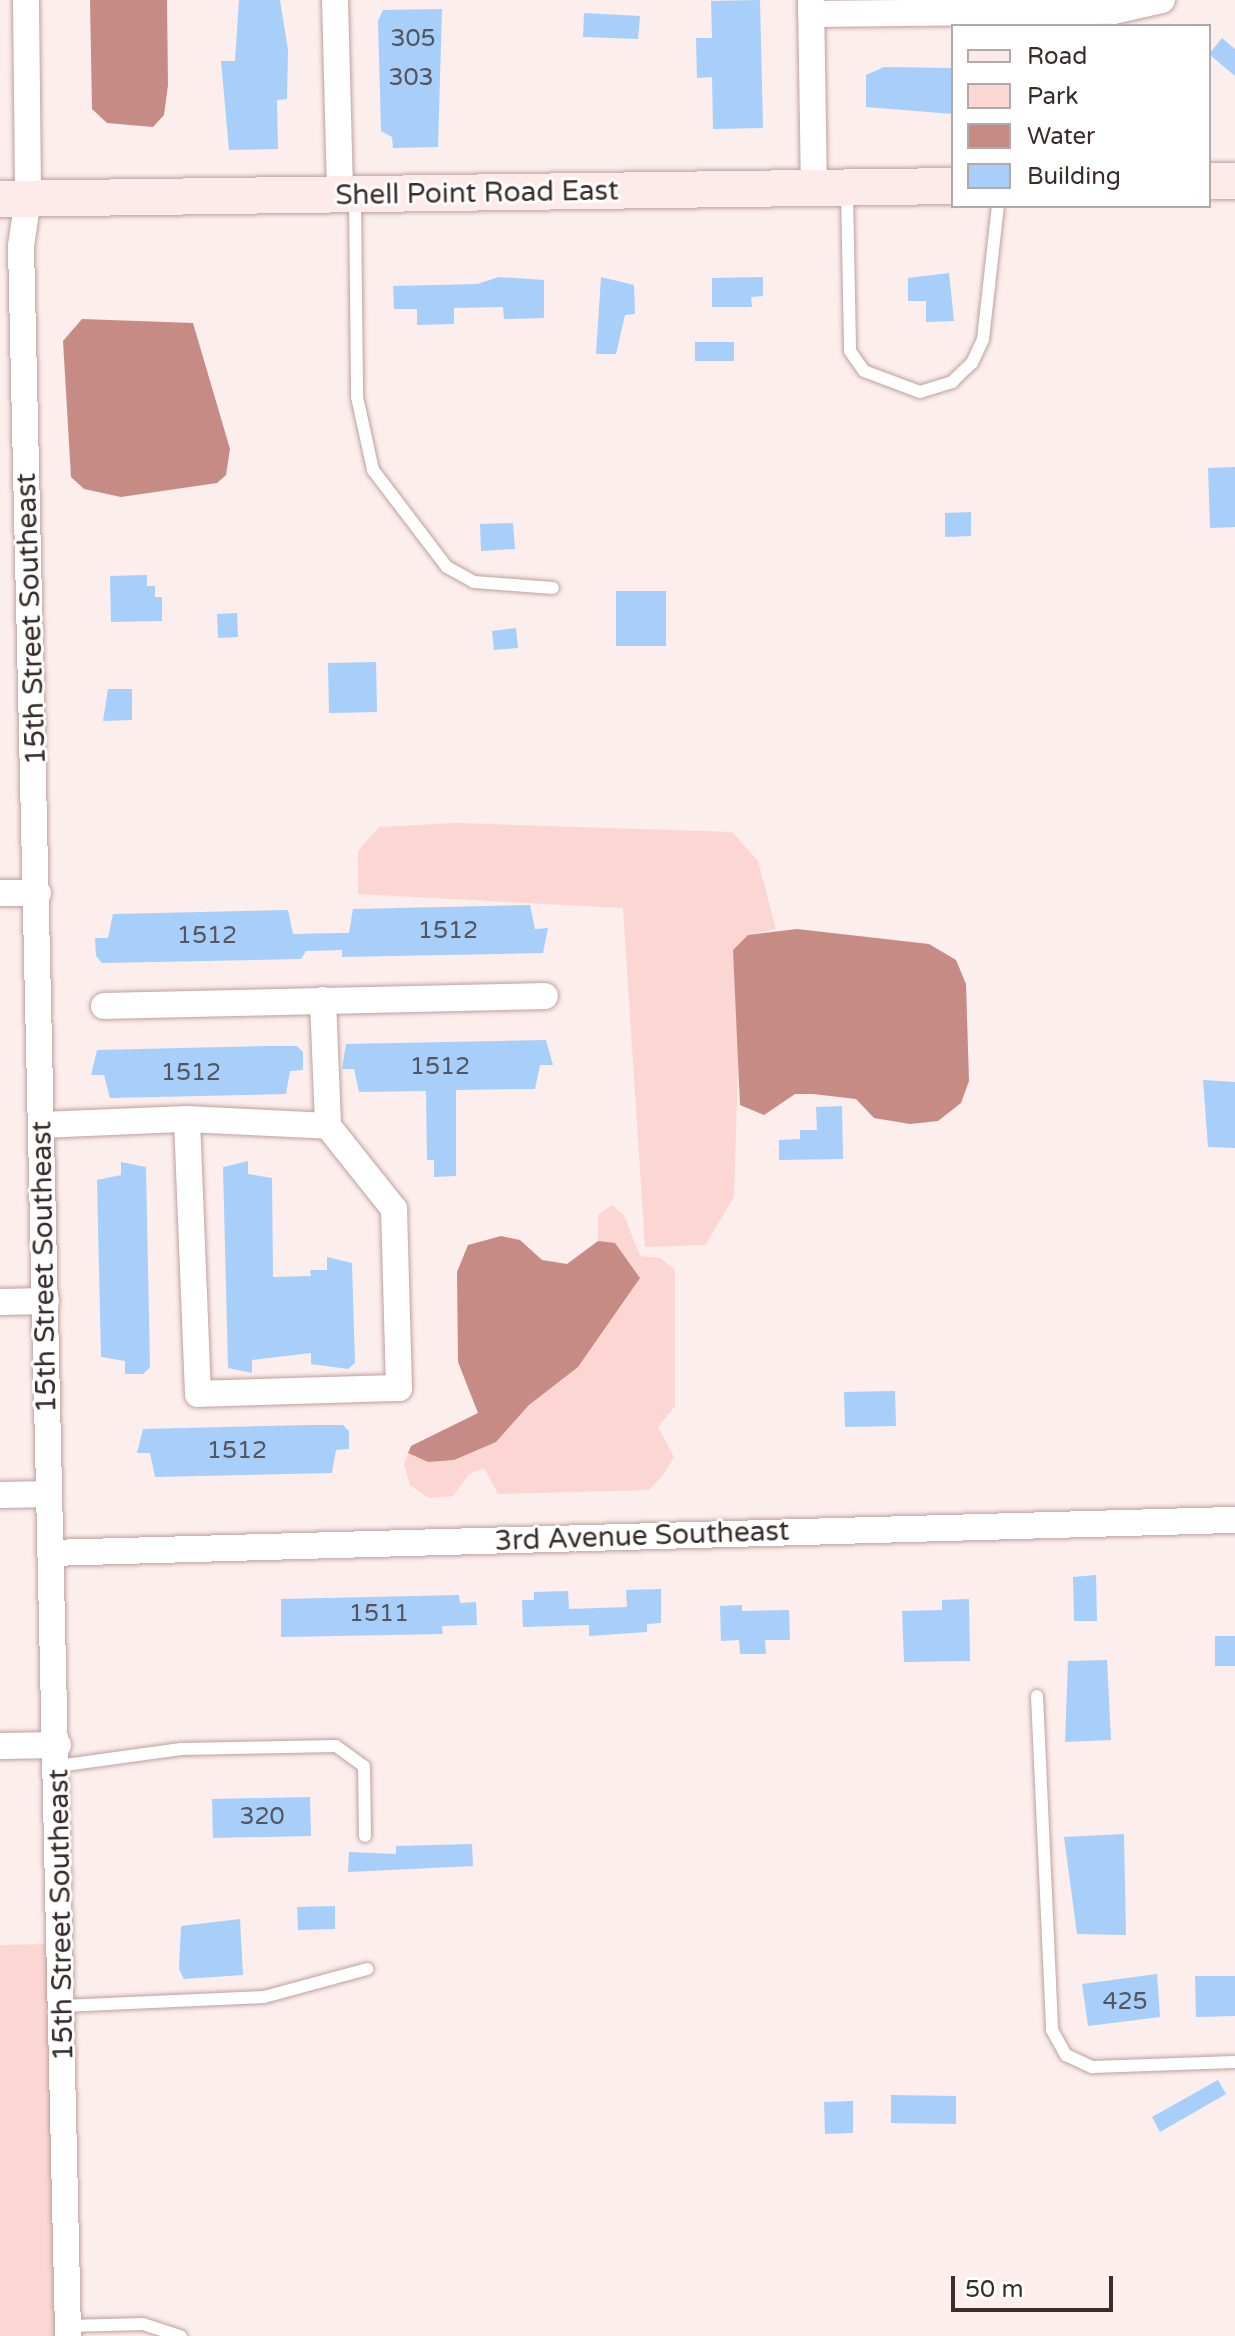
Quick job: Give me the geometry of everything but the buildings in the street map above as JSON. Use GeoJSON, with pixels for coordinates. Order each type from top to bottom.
{"type":"FeatureCollection","features":[{"type":"Feature","properties":{"kind":"street","name":"15th Street Southeast"},"geometry":{"type":"LineString","coordinates":[[26,0],[14,198],[21,246],[38,893],[68,2331]]}},
{"type":"Feature","properties":{"kind":"street"},"geometry":{"type":"LineString","coordinates":[[335,0],[347,195]]}},
{"type":"Feature","properties":{"kind":"street"},"geometry":{"type":"LineString","coordinates":[[830,188],[811,7],[1113,11],[1162,0]]}},
{"type":"Feature","properties":{"kind":"street"},"geometry":{"type":"LineString","coordinates":[[1211,181],[1235,181]]}},
{"type":"Feature","properties":{"kind":"street","name":"Shell Point Road East"},"geometry":{"type":"LineString","coordinates":[[14,198],[951,186]]}},
{"type":"Feature","properties":{"kind":"street"},"geometry":{"type":"LineString","coordinates":[[0,893],[38,893]]}},
{"type":"Feature","properties":{"kind":"street"},"geometry":{"type":"LineString","coordinates":[[104,1006],[545,996]]}},
{"type":"Feature","properties":{"kind":"street"},"geometry":{"type":"LineString","coordinates":[[187,1119],[198,1394],[399,1388],[394,1209],[328,1126],[323,1000]]}},
{"type":"Feature","properties":{"kind":"street"},"geometry":{"type":"LineString","coordinates":[[41,1125],[187,1119],[328,1126]]}},
{"type":"Feature","properties":{"kind":"street"},"geometry":{"type":"LineString","coordinates":[[0,1302],[46,1301]]}},
{"type":"Feature","properties":{"kind":"street"},"geometry":{"type":"LineString","coordinates":[[0,1495],[49,1494]]}},
{"type":"Feature","properties":{"kind":"street","name":"3rd Avenue Southeast"},"geometry":{"type":"LineString","coordinates":[[50,1553],[1235,1520]]}},
{"type":"Feature","properties":{"kind":"street"},"geometry":{"type":"LineString","coordinates":[[0,1746],[58,1755]]}},
{"type":"Feature","properties":{"kind":"lane"},"geometry":{"type":"LineString","coordinates":[[830,188],[850,351],[864,371],[920,392],[952,382],[983,339],[998,208]]}},
{"type":"Feature","properties":{"kind":"lane"},"geometry":{"type":"LineString","coordinates":[[347,195],[357,397],[373,470],[447,567],[474,582],[553,588]]}},
{"type":"Feature","properties":{"kind":"lane"},"geometry":{"type":"LineString","coordinates":[[1037,1696],[1052,2030],[1059,2043],[1076,2064],[1092,2067],[1235,2062]]}},
{"type":"Feature","properties":{"kind":"lane"},"geometry":{"type":"LineString","coordinates":[[58,1755],[336,1746],[364,1766],[365,1836]]}},
{"type":"Feature","properties":{"kind":"lane"},"geometry":{"type":"LineString","coordinates":[[63,2006],[264,1997],[367,1969]]}},
{"type":"Feature","properties":{"kind":"lane"},"geometry":{"type":"LineString","coordinates":[[68,2331],[143,2324],[181,2336]]}},
{"type":"Feature","properties":{"kind":"green space"},"geometry":{"type":"Polygon","coordinates":[[[456,823],[732,832],[758,861],[776,929],[748,935],[734,971],[740,1005],[734,1197],[705,1245],[645,1247],[623,908],[358,894],[358,851],[379,827],[456,823]]]}},
{"type":"Feature","properties":{"kind":"green space"},"geometry":{"type":"Polygon","coordinates":[[[612,1205],[624,1215],[640,1256],[660,1258],[675,1270],[675,1406],[658,1427],[674,1457],[663,1475],[649,1490],[498,1494],[484,1468],[469,1474],[453,1496],[429,1498],[410,1485],[404,1464],[408,1453],[428,1462],[496,1442],[529,1405],[615,1244],[598,1241],[598,1215],[612,1205]]]}},
{"type":"Feature","properties":{"kind":"green space"},"geometry":{"type":"Polygon","coordinates":[[[50,1944],[57,2336],[0,2336],[0,1945],[50,1944]]]}},
{"type":"Feature","properties":{"kind":"water"},"geometry":{"type":"Polygon","coordinates":[[[90,0],[167,0],[168,85],[164,115],[153,127],[107,123],[92,109],[90,0]]]}},
{"type":"Feature","properties":{"kind":"water"},"geometry":{"type":"Polygon","coordinates":[[[82,319],[193,323],[230,449],[226,475],[217,483],[121,497],[84,489],[71,477],[63,341],[82,319]]]}},
{"type":"Feature","properties":{"kind":"water"},"geometry":{"type":"Polygon","coordinates":[[[797,929],[929,944],[956,960],[966,984],[969,1081],[961,1103],[938,1121],[910,1124],[874,1118],[856,1099],[813,1094],[795,1094],[764,1115],[740,1105],[733,950],[748,935],[797,929]]]}},
{"type":"Feature","properties":{"kind":"water"},"geometry":{"type":"Polygon","coordinates":[[[501,1236],[520,1240],[542,1260],[567,1264],[598,1241],[615,1243],[640,1278],[578,1367],[529,1405],[496,1442],[454,1460],[428,1462],[408,1453],[411,1446],[478,1413],[458,1362],[457,1272],[468,1245],[501,1236]]]}}]}
